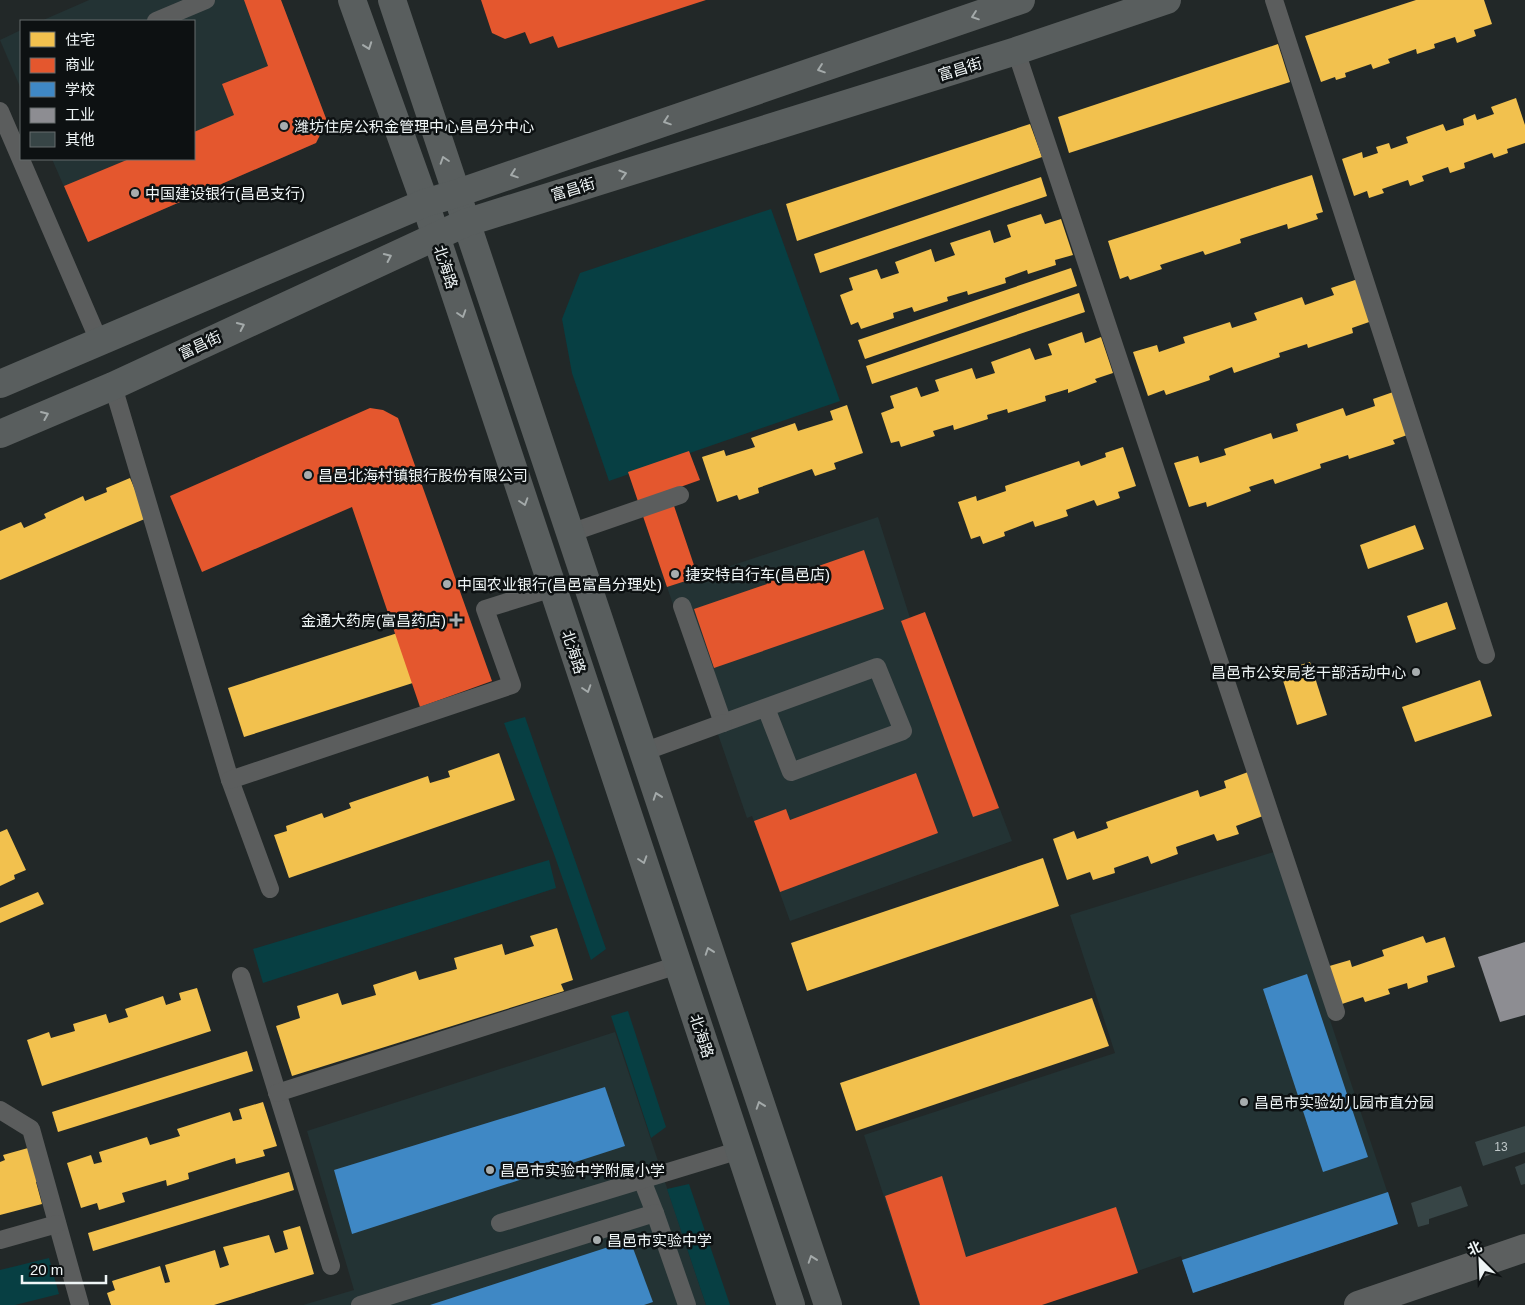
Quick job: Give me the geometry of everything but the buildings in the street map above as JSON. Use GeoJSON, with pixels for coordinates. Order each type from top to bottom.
{"type":"FeatureCollection","features":[{"type":"Feature","properties":{"kind":"main road","name":"北海路"},"geometry":{"type":"LineString","coordinates":[[352,0],[436,235],[791,1305]]}},
{"type":"Feature","properties":{"kind":"main road"},"geometry":{"type":"LineString","coordinates":[[392,0],[455,194],[828,1305]]}},
{"type":"Feature","properties":{"kind":"main road"},"geometry":{"type":"LineString","coordinates":[[0,384],[425,203],[1021,0]]}},
{"type":"Feature","properties":{"kind":"main road","name":"富昌街"},"geometry":{"type":"LineString","coordinates":[[0,434],[112,386],[465,222],[1016,51],[1167,0]]}},
{"type":"Feature","properties":{"kind":"street"},"geometry":{"type":"LineString","coordinates":[[1358,1305],[1525,1248]]}},
{"type":"Feature","properties":{"kind":"lane"},"geometry":{"type":"LineString","coordinates":[[158,20],[206,0]]}},
{"type":"Feature","properties":{"kind":"lane"},"geometry":{"type":"LineString","coordinates":[[1274,0],[1486,655]]}},
{"type":"Feature","properties":{"kind":"lane"},"geometry":{"type":"LineString","coordinates":[[1016,51],[1336,1012]]}},
{"type":"Feature","properties":{"kind":"lane"},"geometry":{"type":"LineString","coordinates":[[0,111],[20,157]]}},
{"type":"Feature","properties":{"kind":"lane"},"geometry":{"type":"LineString","coordinates":[[21,160],[99,341]]}},
{"type":"Feature","properties":{"kind":"lane"},"geometry":{"type":"LineString","coordinates":[[112,386],[230,780],[270,889]]}},
{"type":"Feature","properties":{"kind":"lane"},"geometry":{"type":"LineString","coordinates":[[570,533],[680,495]]}},
{"type":"Feature","properties":{"kind":"lane"},"geometry":{"type":"LineString","coordinates":[[230,780],[512,685],[485,609],[553,588]]}},
{"type":"Feature","properties":{"kind":"lane"},"geometry":{"type":"LineString","coordinates":[[682,606],[723,723]]}},
{"type":"Feature","properties":{"kind":"lane"},"geometry":{"type":"LineString","coordinates":[[642,752],[877,667],[903,731],[791,772],[766,708]]}},
{"type":"Feature","properties":{"kind":"lane"},"geometry":{"type":"LineString","coordinates":[[277,1093],[678,965]]}},
{"type":"Feature","properties":{"kind":"lane"},"geometry":{"type":"LineString","coordinates":[[241,976],[332,1266]]}},
{"type":"Feature","properties":{"kind":"lane"},"geometry":{"type":"LineString","coordinates":[[0,1110],[30,1129],[80,1305]]}},
{"type":"Feature","properties":{"kind":"lane"},"geometry":{"type":"LineString","coordinates":[[500,1223],[740,1150]]}},
{"type":"Feature","properties":{"kind":"lane"},"geometry":{"type":"LineString","coordinates":[[642,1180],[687,1305]]}},
{"type":"Feature","properties":{"kind":"lane"},"geometry":{"type":"LineString","coordinates":[[360,1305],[655,1213]]}},
{"type":"Feature","properties":{"kind":"lane"},"geometry":{"type":"LineString","coordinates":[[0,1240],[57,1224]]}},
{"type":"Feature","properties":{"kind":"shaded area"},"geometry":{"type":"Polygon","coordinates":[[[89,0],[281,0],[327,121],[316,143],[88,242],[52,160],[195,160],[195,20],[43,20],[89,0]]]}},
{"type":"Feature","properties":{"kind":"shaded area"},"geometry":{"type":"Polygon","coordinates":[[[20,30],[20,87],[0,40],[20,30]]]}},
{"type":"Feature","properties":{"kind":"shaded area"},"geometry":{"type":"Polygon","coordinates":[[[771,209],[840,401],[609,481],[572,373],[562,319],[580,273],[771,209]]]}},
{"type":"Feature","properties":{"kind":"shaded area"},"geometry":{"type":"Polygon","coordinates":[[[878,517],[910,618],[925,612],[1012,841],[790,921],[752,816],[747,818],[667,587],[878,517]]]}},
{"type":"Feature","properties":{"kind":"shaded area"},"geometry":{"type":"Polygon","coordinates":[[[525,717],[606,949],[591,960],[554,854],[504,723],[525,717]]]}},
{"type":"Feature","properties":{"kind":"shaded area","name":"昌邑市实验幼儿园市直分园"},"geometry":{"type":"Polygon","coordinates":[[[1274,852],[1398,1224],[1193,1293],[1181,1256],[1039,1305],[919,1305],[864,1135],[1115,1053],[1070,915],[1274,852]]]}},
{"type":"Feature","properties":{"kind":"shaded area"},"geometry":{"type":"Polygon","coordinates":[[[549,860],[556,888],[263,983],[253,949],[549,860]]]}},
{"type":"Feature","properties":{"kind":"shaded area"},"geometry":{"type":"Polygon","coordinates":[[[628,1011],[666,1127],[651,1138],[611,1016],[628,1011]]]}},
{"type":"Feature","properties":{"kind":"shaded area","name":"昌邑市实验中学附属小学"},"geometry":{"type":"Polygon","coordinates":[[[615,1032],[706,1305],[303,1305],[354,1290],[307,1131],[615,1032]]]}},
{"type":"Feature","properties":{"kind":"shaded area"},"geometry":{"type":"Polygon","coordinates":[[[689,1184],[730,1305],[706,1305],[667,1189],[689,1184]]]}},
{"type":"Feature","properties":{"kind":"shaded area"},"geometry":{"type":"Polygon","coordinates":[[[49,1258],[59,1294],[15,1305],[0,1305],[0,1270],[49,1258]]]}},
{"type":"Feature","properties":{"kind":"place","name":"潍坊住房公积金管理中心昌邑分中心"},"geometry":{"type":"Point","coordinates":[284,126]}},
{"type":"Feature","properties":{"kind":"place","name":"中国建设银行(昌邑支行)"},"geometry":{"type":"Point","coordinates":[135,193]}},
{"type":"Feature","properties":{"kind":"place","name":"昌邑北海村镇银行股份有限公司"},"geometry":{"type":"Point","coordinates":[308,475]}},
{"type":"Feature","properties":{"kind":"place","name":"捷安特自行车(昌邑店)"},"geometry":{"type":"Point","coordinates":[675,574]}},
{"type":"Feature","properties":{"kind":"place","name":"中国农业银行(昌邑富昌分理处)"},"geometry":{"type":"Point","coordinates":[447,584]}},
{"type":"Feature","properties":{"kind":"place","name":"金通大药房(富昌药店)"},"geometry":{"type":"Point","coordinates":[456,620]}},
{"type":"Feature","properties":{"kind":"place","name":"昌邑市公安局老干部活动中心"},"geometry":{"type":"Point","coordinates":[1416,672]}},
{"type":"Feature","properties":{"kind":"place","name":"昌邑市实验幼儿园市直分园"},"geometry":{"type":"Point","coordinates":[1244,1102]}},
{"type":"Feature","properties":{"kind":"place","name":"昌邑市实验中学附属小学"},"geometry":{"type":"Point","coordinates":[490,1170]}},
{"type":"Feature","properties":{"kind":"place","name":"昌邑市实验中学"},"geometry":{"type":"Point","coordinates":[597,1240]}}]}
